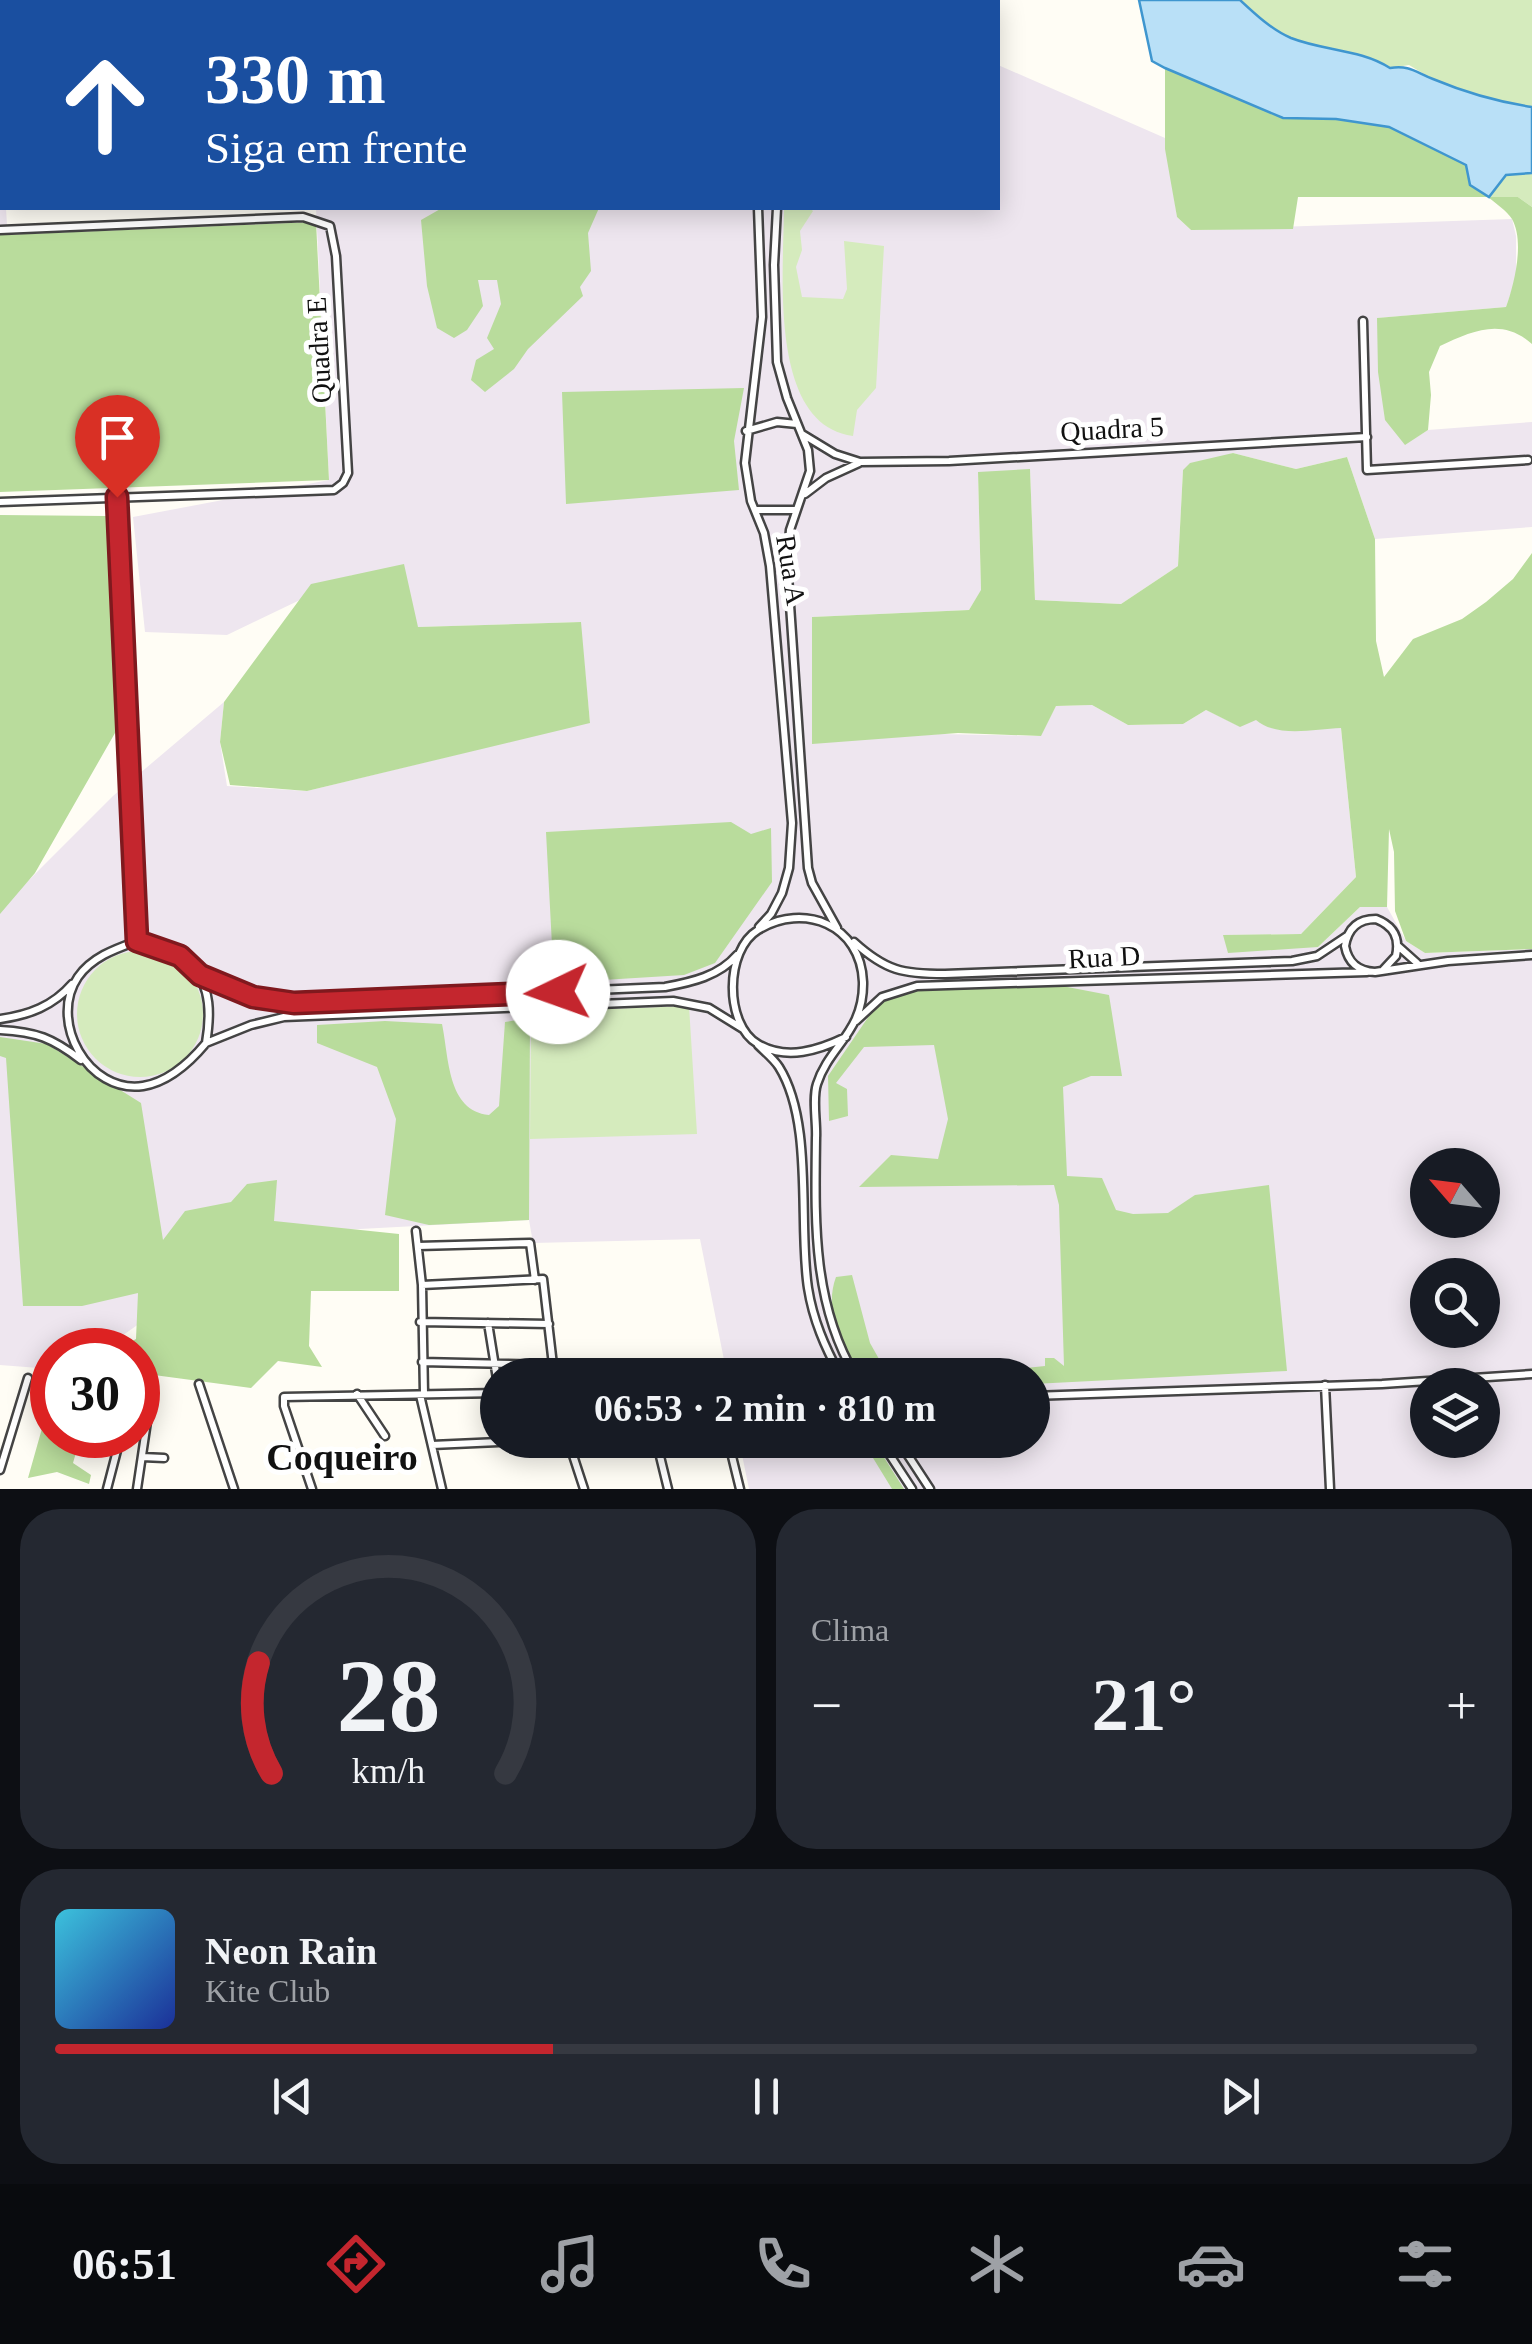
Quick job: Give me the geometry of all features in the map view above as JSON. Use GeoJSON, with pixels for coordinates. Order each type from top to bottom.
{"type":"FeatureCollection","features":[{"type":"Feature","properties":{"kind":"street","name":"Rua A"},"geometry":{"type":"LineString","coordinates":[[754,932],[771,914],[789,868],[792,823],[770,566],[747,480],[746,431],[762,317],[758,210]]}},
{"type":"Feature","properties":{"kind":"street","name":"Rua A"},"geometry":{"type":"LineString","coordinates":[[777,210],[777,362],[810,470],[790,530],[787,561],[808,868],[812,884],[838,930]]}},
{"type":"Feature","properties":{"kind":"street","name":"Quadra E"},"geometry":{"type":"LineString","coordinates":[[0,230],[303,218],[330,226],[348,474],[343,484],[334,490],[117,497]]}},
{"type":"Feature","properties":{"kind":"street"},"geometry":{"type":"LineString","coordinates":[[1363,321],[1368,470],[1528,460]]}},
{"type":"Feature","properties":{"kind":"street"},"geometry":{"type":"LineString","coordinates":[[746,431],[777,422],[797,424]]}},
{"type":"Feature","properties":{"kind":"street","name":"Quadra 5"},"geometry":{"type":"LineString","coordinates":[[802,434],[835,454],[860,462],[986,459],[1367,437]]}},
{"type":"Feature","properties":{"kind":"street","name":"Quadra 5"},"geometry":{"type":"LineString","coordinates":[[803,496],[826,478],[860,462]]}},
{"type":"Feature","properties":{"kind":"street"},"geometry":{"type":"LineString","coordinates":[[0,502],[117,497],[137,941]]}},
{"type":"Feature","properties":{"kind":"street"},"geometry":{"type":"LineString","coordinates":[[755,510],[796,510]]}},
{"type":"Feature","properties":{"kind":"street"},"geometry":{"type":"LineString","coordinates":[[787,751],[798,749]]}},
{"type":"Feature","properties":{"kind":"street"},"geometry":{"type":"LineString","coordinates":[[0,1019],[32,1012],[58,1000],[107,952],[137,941],[180,956],[200,975],[253,997],[294,1003],[665,987],[706,977],[730,964],[754,932],[780,920],[801,917],[838,930],[853,941],[863,980],[856,1022],[816,1085],[817,1226],[822,1285],[831,1325],[848,1358]]}},
{"type":"Feature","properties":{"kind":"street"},"geometry":{"type":"LineString","coordinates":[[1418,964],[1398,946],[1392,928],[1376,919],[1358,922],[1347,936],[1346,954],[1367,972],[1532,955]]}},
{"type":"Feature","properties":{"kind":"street","name":"Rua D"},"geometry":{"type":"LineString","coordinates":[[853,941],[873,959],[911,974],[1292,960],[1317,956],[1347,936]]}},
{"type":"Feature","properties":{"kind":"street"},"geometry":{"type":"LineString","coordinates":[[1383,970],[1396,956],[1398,946]]}},
{"type":"Feature","properties":{"kind":"street"},"geometry":{"type":"LineString","coordinates":[[742,950],[732,992],[746,1031]]}},
{"type":"Feature","properties":{"kind":"street"},"geometry":{"type":"LineString","coordinates":[[1148,966],[1150,977]]}},
{"type":"Feature","properties":{"kind":"street","name":"Rua D"},"geometry":{"type":"LineString","coordinates":[[856,1022],[882,996],[902,988],[1367,972]]}},
{"type":"Feature","properties":{"kind":"street"},"geometry":{"type":"LineString","coordinates":[[200,975],[209,1001],[206,1043]]}},
{"type":"Feature","properties":{"kind":"street"},"geometry":{"type":"LineString","coordinates":[[76,979],[68,1006],[68,1028],[84,1062]]}},
{"type":"Feature","properties":{"kind":"street"},"geometry":{"type":"LineString","coordinates":[[416,998],[416,1011]]}},
{"type":"Feature","properties":{"kind":"street"},"geometry":{"type":"LineString","coordinates":[[0,1030],[26,1031],[52,1039],[99,1074],[120,1084],[140,1087],[158,1082],[179,1069],[206,1043],[251,1025],[284,1018],[673,1001],[709,1008],[746,1031],[779,1067],[795,1117],[802,1169],[808,1288],[820,1335],[832,1358]]}},
{"type":"Feature","properties":{"kind":"street"},"geometry":{"type":"LineString","coordinates":[[758,1044],[803,1053],[846,1037]]}},
{"type":"Feature","properties":{"kind":"street"},"geometry":{"type":"LineString","coordinates":[[416,1231],[422,1285],[422,1395],[442,1489]]}},
{"type":"Feature","properties":{"kind":"street"},"geometry":{"type":"LineString","coordinates":[[418,1246],[530,1243],[535,1280]]}},
{"type":"Feature","properties":{"kind":"street"},"geometry":{"type":"LineString","coordinates":[[422,1285],[543,1279],[552,1358]]}},
{"type":"Feature","properties":{"kind":"street"},"geometry":{"type":"LineString","coordinates":[[808,1288],[822,1285]]}},
{"type":"Feature","properties":{"kind":"street"},"geometry":{"type":"LineString","coordinates":[[420,1322],[549,1324]]}},
{"type":"Feature","properties":{"kind":"street"},"geometry":{"type":"LineString","coordinates":[[488,1323],[492,1358]]}},
{"type":"Feature","properties":{"kind":"street"},"geometry":{"type":"LineString","coordinates":[[422,1362],[480,1364]]}},
{"type":"Feature","properties":{"kind":"street"},"geometry":{"type":"LineString","coordinates":[[1050,1395],[1532,1374]]}},
{"type":"Feature","properties":{"kind":"street"},"geometry":{"type":"LineString","coordinates":[[0,1470],[28,1378]]}},
{"type":"Feature","properties":{"kind":"street"},"geometry":{"type":"LineString","coordinates":[[199,1384],[234,1489]]}},
{"type":"Feature","properties":{"kind":"street"},"geometry":{"type":"LineString","coordinates":[[1325,1385],[1330,1489]]}},
{"type":"Feature","properties":{"kind":"street"},"geometry":{"type":"LineString","coordinates":[[356,1393],[386,1436]]}},
{"type":"Feature","properties":{"kind":"street"},"geometry":{"type":"LineString","coordinates":[[312,1489],[282,1400],[288,1395],[480,1393]]}},
{"type":"Feature","properties":{"kind":"street"},"geometry":{"type":"LineString","coordinates":[[0,1428],[14,1428]]}},
{"type":"Feature","properties":{"kind":"street"},"geometry":{"type":"LineString","coordinates":[[432,1444],[480,1442]]}},
{"type":"Feature","properties":{"kind":"street"},"geometry":{"type":"LineString","coordinates":[[107,1489],[115,1458]]}},
{"type":"Feature","properties":{"kind":"street"},"geometry":{"type":"LineString","coordinates":[[137,1489],[142,1458]]}},
{"type":"Feature","properties":{"kind":"street"},"geometry":{"type":"LineString","coordinates":[[160,1458],[164,1458]]}},
{"type":"Feature","properties":{"kind":"street"},"geometry":{"type":"LineString","coordinates":[[574,1458],[584,1489]]}},
{"type":"Feature","properties":{"kind":"street"},"geometry":{"type":"LineString","coordinates":[[660,1458],[668,1489]]}},
{"type":"Feature","properties":{"kind":"street"},"geometry":{"type":"LineString","coordinates":[[732,1458],[740,1489]]}},
{"type":"Feature","properties":{"kind":"street"},"geometry":{"type":"LineString","coordinates":[[892,1458],[912,1489]]}},
{"type":"Feature","properties":{"kind":"street"},"geometry":{"type":"LineString","coordinates":[[910,1458],[930,1489]]}},
{"type":"Feature","properties":{"kind":"shaded area"},"geometry":{"type":"Polygon","coordinates":[[[1000,66],[1165,138],[1177,217],[1191,230],[1512,219],[1516,278],[1506,307],[1378,318],[1378,345],[1405,444],[1428,430],[1532,422],[1532,527],[1375,539],[1347,457],[1296,469],[1233,453],[1183,470],[1178,566],[1121,604],[1035,600],[1030,470],[978,473],[981,591],[969,610],[812,617],[812,743],[939,734],[1040,736],[1056,706],[1092,705],[1128,725],[1183,724],[1206,710],[1239,726],[1257,719],[1341,728],[1356,877],[1301,934],[1224,935],[1318,947],[1360,907],[1387,907],[1406,941],[1425,953],[1532,949],[1532,1489],[749,1489],[743,1458],[1050,1458],[1050,1358],[724,1358],[700,1239],[533,1243],[529,1220],[266,1234],[133,1328],[30,1328],[30,1367],[0,1365],[0,909],[113,796],[224,702],[220,742],[227,786],[307,791],[590,722],[580,622],[418,627],[352,575],[227,635],[145,632],[133,517],[329,480],[316,210],[1000,210],[1000,66]]]}},
{"type":"Feature","properties":{"kind":"shaded area"},"geometry":{"type":"Polygon","coordinates":[[[0,210],[6,210],[7,226],[0,227],[0,210]]]}},
{"type":"Feature","properties":{"kind":"green space"},"geometry":{"type":"Polygon","coordinates":[[[1240,0],[1532,0],[1532,107],[1496,101],[1432,79],[1409,65],[1390,68],[1367,57],[1291,38],[1240,0]]]}},
{"type":"Feature","properties":{"kind":"green space"},"geometry":{"type":"Polygon","coordinates":[[[1165,68],[1283,118],[1336,119],[1409,134],[1466,165],[1488,197],[1298,197],[1293,229],[1191,230],[1177,217],[1165,149],[1165,68]]]}},
{"type":"Feature","properties":{"kind":"green space"},"geometry":{"type":"Polygon","coordinates":[[[1532,173],[1532,207],[1518,197],[1489,197],[1506,175],[1532,173]]]}},
{"type":"Feature","properties":{"kind":"green space"},"geometry":{"type":"Polygon","coordinates":[[[1488,197],[1518,197],[1532,207],[1532,344],[1509,331],[1487,329],[1440,346],[1429,372],[1428,430],[1405,445],[1385,420],[1378,372],[1377,318],[1506,307],[1515,276],[1518,239],[1512,219],[1488,197]]]}},
{"type":"Feature","properties":{"kind":"green space"},"geometry":{"type":"Polygon","coordinates":[[[438,210],[598,210],[588,233],[591,271],[580,287],[583,296],[528,349],[514,369],[485,392],[471,380],[476,360],[494,349],[487,338],[501,304],[497,280],[478,280],[483,306],[467,330],[454,338],[437,328],[427,286],[421,220],[438,210]]]}},
{"type":"Feature","properties":{"kind":"green space"},"geometry":{"type":"Polygon","coordinates":[[[784,210],[813,211],[800,231],[802,250],[796,267],[802,297],[843,299],[847,289],[844,241],[884,246],[876,388],[857,410],[853,436],[825,426],[806,404],[793,375],[786,340],[784,210]]]}},
{"type":"Feature","properties":{"kind":"green space"},"geometry":{"type":"Polygon","coordinates":[[[316,222],[329,480],[0,492],[0,235],[316,222]]]}},
{"type":"Feature","properties":{"kind":"green space"},"geometry":{"type":"Polygon","coordinates":[[[744,388],[734,441],[739,490],[566,504],[562,392],[744,388]]]}},
{"type":"Feature","properties":{"kind":"green space"},"geometry":{"type":"Polygon","coordinates":[[[1233,453],[1296,469],[1347,457],[1375,539],[1376,641],[1384,677],[1413,639],[1462,619],[1486,602],[1513,579],[1532,553],[1532,949],[1425,953],[1406,941],[1395,911],[1394,852],[1389,829],[1387,907],[1360,907],[1318,947],[1228,953],[1223,935],[1301,934],[1356,877],[1341,728],[1285,731],[1256,720],[1240,727],[1206,710],[1183,724],[1128,725],[1092,705],[1056,706],[1041,736],[958,733],[812,744],[812,617],[969,610],[981,590],[978,472],[1030,469],[1035,600],[1121,604],[1178,566],[1183,470],[1190,463],[1233,453]]]}},
{"type":"Feature","properties":{"kind":"green space"},"geometry":{"type":"Polygon","coordinates":[[[0,515],[106,516],[119,726],[35,873],[0,914],[0,515]]]}},
{"type":"Feature","properties":{"kind":"green space"},"geometry":{"type":"Polygon","coordinates":[[[404,564],[418,627],[581,622],[590,723],[307,791],[230,785],[220,742],[224,702],[311,584],[404,564]]]}},
{"type":"Feature","properties":{"kind":"green space"},"geometry":{"type":"Polygon","coordinates":[[[731,822],[751,834],[771,828],[772,882],[715,963],[684,975],[554,983],[546,832],[731,822]]]}},
{"type":"Feature","properties":{"kind":"green space"},"geometry":{"type":"Polygon","coordinates":[[[140,951],[164,956],[184,970],[198,990],[203,1014],[198,1038],[184,1058],[164,1072],[140,1077],[116,1072],[96,1058],[82,1038],[77,1014],[82,990],[96,970],[116,956],[140,951]]]}},
{"type":"Feature","properties":{"kind":"green space"},"geometry":{"type":"Polygon","coordinates":[[[1057,985],[1109,995],[1122,1076],[1091,1076],[1063,1087],[1067,1176],[1102,1178],[1116,1210],[1133,1214],[1168,1213],[1195,1195],[1269,1185],[1287,1371],[1050,1383],[1050,1358],[1064,1366],[1059,1205],[1054,1185],[859,1187],[891,1155],[938,1159],[948,1119],[934,1045],[864,1047],[836,1083],[847,1089],[848,1116],[829,1121],[828,1076],[871,1013],[884,1000],[907,991],[1057,985]]]}},
{"type":"Feature","properties":{"kind":"green space"},"geometry":{"type":"Polygon","coordinates":[[[689,1006],[697,1134],[530,1139],[531,1012],[689,1006]]]}},
{"type":"Feature","properties":{"kind":"green space"},"geometry":{"type":"Polygon","coordinates":[[[530,1018],[529,1220],[429,1225],[385,1215],[396,1119],[377,1067],[317,1043],[317,1025],[385,1021],[442,1024],[458,1093],[465,1104],[489,1115],[499,1106],[505,1022],[530,1018]]]}},
{"type":"Feature","properties":{"kind":"green space"},"geometry":{"type":"Polygon","coordinates":[[[0,1037],[47,1044],[141,1103],[163,1240],[185,1211],[231,1202],[247,1184],[277,1180],[274,1221],[399,1234],[399,1291],[311,1291],[309,1346],[322,1367],[278,1361],[251,1388],[160,1376],[160,1328],[136,1328],[138,1293],[82,1306],[23,1306],[6,1058],[0,1056],[0,1037]]]}},
{"type":"Feature","properties":{"kind":"green space"},"geometry":{"type":"Polygon","coordinates":[[[852,1275],[870,1343],[878,1358],[851,1358],[848,1352],[833,1315],[836,1277],[852,1275]]]}},
{"type":"Feature","properties":{"kind":"green space"},"geometry":{"type":"Polygon","coordinates":[[[34,1458],[74,1458],[73,1463],[91,1475],[89,1484],[57,1472],[28,1478],[34,1458]]]}},
{"type":"Feature","properties":{"kind":"green space"},"geometry":{"type":"Polygon","coordinates":[[[873,1458],[884,1458],[904,1489],[892,1489],[873,1458]]]}},
{"type":"Feature","properties":{"kind":"water"},"geometry":{"type":"Polygon","coordinates":[[[1139,0],[1240,0],[1291,38],[1367,57],[1390,68],[1408,68],[1482,96],[1532,107],[1532,173],[1506,175],[1489,197],[1470,185],[1466,165],[1389,127],[1336,119],[1283,118],[1165,68],[1152,61],[1139,0]]]}},
{"type":"Feature","properties":{"kind":"district","name":"Coqueiro"},"geometry":{"type":"Point","coordinates":[342,1457]}},
{"type":"Feature","properties":{"kind":"route"},"geometry":{"type":"LineString","coordinates":[[117,497],[137,941],[180,956],[200,975],[253,997],[294,1003],[558,992]]}}]}
